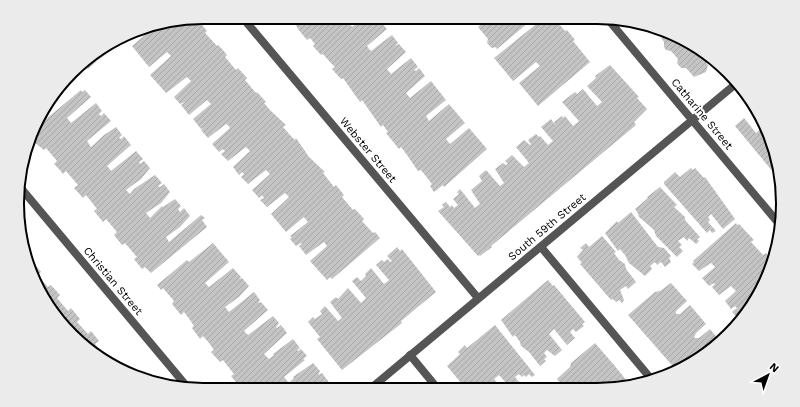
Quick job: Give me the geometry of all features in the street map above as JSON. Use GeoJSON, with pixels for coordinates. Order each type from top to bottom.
{"type":"FeatureCollection","features":[{"type":"Feature","properties":{"kind":"street","name":"Webster Street"},"geometry":{"type":"LineString","coordinates":[[248,24],[478,298]]}},
{"type":"Feature","properties":{"kind":"street","name":"Catharine Street"},"geometry":{"type":"LineString","coordinates":[[612,25],[775,219]]}},
{"type":"Feature","properties":{"kind":"street","name":"South 59th Street"},"geometry":{"type":"LineString","coordinates":[[377,383],[732,87]]}},
{"type":"Feature","properties":{"kind":"street","name":"Christian Street"},"geometry":{"type":"LineString","coordinates":[[24,192],[183,381]]}},
{"type":"Feature","properties":{"kind":"street"},"geometry":{"type":"LineString","coordinates":[[541,247],[648,375]]}},
{"type":"Feature","properties":{"kind":"street"},"geometry":{"type":"LineString","coordinates":[[410,356],[433,383]]}},
{"type":"Feature","properties":{"kind":"building"},"geometry":{"type":"Polygon","coordinates":[[[201,24],[207,31],[205,33],[227,55],[225,57],[236,70],[238,68],[247,78],[245,80],[266,102],[264,103],[286,125],[283,127],[295,140],[296,138],[309,157],[325,172],[323,173],[334,187],[336,185],[344,195],[342,197],[353,210],[355,209],[364,219],[362,221],[380,238],[332,279],[330,277],[327,280],[310,261],[327,246],[324,242],[306,255],[299,246],[302,244],[301,243],[296,246],[290,239],[292,237],[290,236],[308,222],[304,217],[286,232],[271,214],[289,197],[285,193],[267,207],[260,200],[264,198],[262,195],[259,198],[252,190],[270,174],[266,170],[248,184],[241,177],[244,174],[242,172],[239,175],[233,167],[250,151],[246,147],[228,161],[221,154],[225,151],[223,149],[219,152],[212,144],[230,128],[229,126],[226,124],[208,138],[201,130],[204,127],[201,129],[193,119],[211,104],[207,100],[189,115],[181,105],[185,102],[180,104],[174,97],[191,81],[187,77],[166,93],[150,75],[171,56],[167,52],[149,67],[132,46],[147,34],[157,30],[168,27],[201,24]]]}},
{"type":"Feature","properties":{"kind":"building"},"geometry":{"type":"Polygon","coordinates":[[[296,24],[350,24],[352,27],[355,24],[383,24],[387,29],[367,46],[369,49],[371,51],[392,35],[398,43],[395,46],[399,44],[406,52],[387,69],[391,74],[411,58],[418,67],[414,70],[416,71],[419,68],[425,76],[406,93],[410,98],[431,81],[446,100],[426,116],[429,121],[449,104],[465,123],[446,139],[450,144],[469,128],[487,149],[444,187],[443,185],[434,192],[430,186],[432,184],[421,170],[418,171],[401,147],[399,149],[386,133],[388,132],[383,125],[381,127],[362,100],[360,102],[343,78],[341,79],[332,69],[335,67],[313,46],[315,44],[310,38],[307,40],[296,24]]]}},
{"type":"Feature","properties":{"kind":"building"},"geometry":{"type":"Polygon","coordinates":[[[481,24],[527,24],[497,49],[495,47],[492,48],[487,43],[488,39],[478,27],[481,24]]]}},
{"type":"Feature","properties":{"kind":"building"},"geometry":{"type":"Polygon","coordinates":[[[536,24],[559,24],[565,31],[567,30],[575,40],[573,41],[590,62],[538,106],[519,83],[540,66],[536,62],[513,81],[494,58],[536,24]]]}},
{"type":"Feature","properties":{"kind":"building"},"geometry":{"type":"Polygon","coordinates":[[[660,36],[686,48],[706,61],[708,65],[706,72],[694,77],[686,68],[681,68],[677,63],[678,59],[671,51],[666,50],[664,47],[664,42],[660,36]]]}},
{"type":"Feature","properties":{"kind":"building"},"geometry":{"type":"Polygon","coordinates":[[[109,52],[98,60],[97,59],[109,52]]]}},
{"type":"Feature","properties":{"kind":"building"},"geometry":{"type":"Polygon","coordinates":[[[96,60],[97,61],[88,69],[87,67],[96,60]]]}},
{"type":"Feature","properties":{"kind":"building"},"geometry":{"type":"Polygon","coordinates":[[[610,65],[639,97],[637,98],[647,109],[634,122],[636,125],[491,246],[492,247],[478,256],[438,211],[444,207],[442,205],[446,202],[450,207],[452,205],[454,208],[458,205],[453,199],[459,194],[457,192],[460,189],[475,208],[480,204],[471,190],[482,181],[479,176],[486,170],[500,186],[504,183],[495,169],[503,163],[506,165],[508,164],[505,161],[512,155],[524,167],[529,163],[516,147],[524,140],[530,145],[531,144],[528,140],[536,134],[539,137],[540,136],[548,145],[553,141],[541,127],[551,119],[555,125],[554,122],[562,116],[563,118],[565,116],[573,126],[579,121],[562,102],[575,92],[577,94],[583,89],[597,106],[602,102],[587,86],[596,78],[595,76],[610,65]]]}},
{"type":"Feature","properties":{"kind":"building"},"geometry":{"type":"Polygon","coordinates":[[[81,90],[82,92],[85,90],[91,97],[67,118],[71,123],[96,103],[102,111],[99,114],[101,116],[104,113],[111,121],[87,141],[91,147],[104,135],[116,127],[122,135],[119,138],[121,139],[124,136],[131,145],[107,166],[111,171],[136,151],[143,159],[139,162],[140,164],[144,161],[150,168],[141,179],[126,190],[130,194],[134,189],[155,175],[162,183],[158,186],[160,187],[164,184],[170,192],[161,203],[146,213],[150,218],[162,206],[163,207],[175,199],[181,206],[178,209],[180,212],[184,208],[190,216],[180,227],[166,237],[169,242],[201,215],[205,218],[202,220],[207,227],[151,273],[145,267],[142,269],[134,259],[137,257],[125,243],[122,245],[114,235],[117,232],[106,219],[103,222],[94,211],[97,209],[86,195],[83,198],[74,188],[78,185],[66,171],[63,174],[54,164],[57,161],[46,148],[44,150],[35,143],[45,120],[81,90]]]}},
{"type":"Feature","properties":{"kind":"building"},"geometry":{"type":"Polygon","coordinates":[[[744,118],[756,133],[760,130],[770,157],[773,172],[735,126],[744,118]]]}},
{"type":"Feature","properties":{"kind":"building"},"geometry":{"type":"Polygon","coordinates":[[[691,168],[693,170],[695,168],[704,178],[705,177],[735,219],[723,229],[711,214],[708,217],[710,220],[708,222],[716,231],[712,233],[710,230],[707,233],[664,184],[664,182],[675,172],[680,177],[691,168]]]}},
{"type":"Feature","properties":{"kind":"building"},"geometry":{"type":"Polygon","coordinates":[[[660,187],[677,205],[674,207],[685,217],[685,220],[700,237],[697,239],[699,241],[696,244],[689,238],[687,241],[684,237],[678,241],[682,245],[679,247],[683,251],[677,257],[656,236],[654,230],[638,216],[639,215],[635,209],[660,187]]]}},
{"type":"Feature","properties":{"kind":"building"},"geometry":{"type":"Polygon","coordinates":[[[631,212],[658,247],[664,248],[671,256],[669,258],[671,262],[665,267],[661,262],[657,265],[655,262],[650,266],[652,269],[645,276],[629,263],[625,255],[620,249],[618,251],[605,233],[617,221],[618,223],[631,212]]]}},
{"type":"Feature","properties":{"kind":"building"},"geometry":{"type":"Polygon","coordinates":[[[736,223],[737,225],[739,224],[754,240],[751,242],[763,255],[766,253],[768,255],[752,293],[736,316],[732,312],[737,308],[735,306],[731,309],[725,301],[736,291],[731,286],[719,295],[712,287],[715,284],[714,283],[709,286],[702,278],[715,267],[711,263],[699,271],[692,264],[694,262],[693,261],[736,223]]]}},
{"type":"Feature","properties":{"kind":"building"},"geometry":{"type":"Polygon","coordinates":[[[602,236],[616,252],[614,253],[619,260],[625,264],[626,269],[636,282],[628,289],[626,286],[620,290],[624,300],[622,303],[619,300],[616,302],[613,299],[611,300],[580,264],[582,263],[577,257],[583,250],[580,248],[586,243],[589,247],[602,236]]]}},
{"type":"Feature","properties":{"kind":"building"},"geometry":{"type":"Polygon","coordinates":[[[213,243],[229,262],[205,283],[209,287],[233,268],[241,277],[239,279],[242,278],[249,286],[239,297],[225,307],[229,312],[254,292],[260,300],[258,303],[261,302],[268,310],[244,331],[248,335],[273,316],[279,323],[276,327],[277,328],[281,325],[287,333],[264,354],[269,359],[274,355],[273,354],[293,339],[300,348],[297,350],[298,351],[301,349],[307,356],[303,359],[305,360],[284,377],[289,383],[237,383],[231,376],[234,374],[223,360],[220,362],[211,352],[214,350],[209,343],[203,336],[200,339],[192,328],[194,326],[184,312],[181,315],[172,304],[174,301],[163,288],[161,290],[157,285],[187,260],[189,262],[213,243]]]}},
{"type":"Feature","properties":{"kind":"building"},"geometry":{"type":"Polygon","coordinates":[[[397,247],[400,251],[402,249],[436,292],[401,321],[402,323],[342,370],[317,339],[320,337],[308,322],[313,317],[315,319],[322,314],[320,311],[325,306],[338,321],[342,318],[330,302],[336,297],[338,299],[348,288],[361,303],[366,298],[352,281],[357,277],[361,281],[371,268],[384,284],[389,280],[376,265],[382,260],[384,262],[388,259],[390,262],[392,261],[387,256],[397,247]]]}},
{"type":"Feature","properties":{"kind":"building"},"geometry":{"type":"Polygon","coordinates":[[[36,265],[41,272],[39,274],[36,265]]]}},
{"type":"Feature","properties":{"kind":"building"},"geometry":{"type":"Polygon","coordinates":[[[42,280],[48,287],[51,285],[60,295],[57,298],[68,311],[71,308],[80,319],[77,322],[88,334],[91,331],[99,341],[95,344],[100,350],[85,338],[61,313],[42,280]]]}},
{"type":"Feature","properties":{"kind":"building"},"geometry":{"type":"Polygon","coordinates":[[[548,280],[585,322],[582,324],[584,326],[576,332],[573,329],[570,332],[575,338],[567,345],[554,329],[549,334],[562,350],[555,356],[547,350],[544,353],[547,357],[544,359],[546,361],[540,366],[529,352],[521,346],[515,335],[513,337],[501,320],[548,280]]]}},
{"type":"Feature","properties":{"kind":"building"},"geometry":{"type":"Polygon","coordinates":[[[671,283],[687,301],[676,311],[676,314],[680,314],[690,305],[706,324],[696,333],[694,338],[699,338],[710,329],[716,337],[696,353],[672,366],[628,315],[655,292],[660,291],[671,283]]]}},
{"type":"Feature","properties":{"kind":"building"},"geometry":{"type":"Polygon","coordinates":[[[495,325],[535,375],[532,377],[529,374],[526,377],[524,375],[522,377],[519,374],[515,377],[520,383],[506,383],[499,375],[494,379],[497,383],[461,383],[447,366],[460,354],[458,352],[465,345],[467,348],[495,325]]]}},
{"type":"Feature","properties":{"kind":"building"},"geometry":{"type":"Polygon","coordinates":[[[595,343],[627,380],[608,383],[560,383],[557,379],[570,367],[571,363],[595,343]]]}},
{"type":"Feature","properties":{"kind":"building"},"geometry":{"type":"Polygon","coordinates":[[[313,363],[320,371],[318,375],[322,373],[330,383],[289,383],[294,378],[293,377],[313,363]]]}}]}
